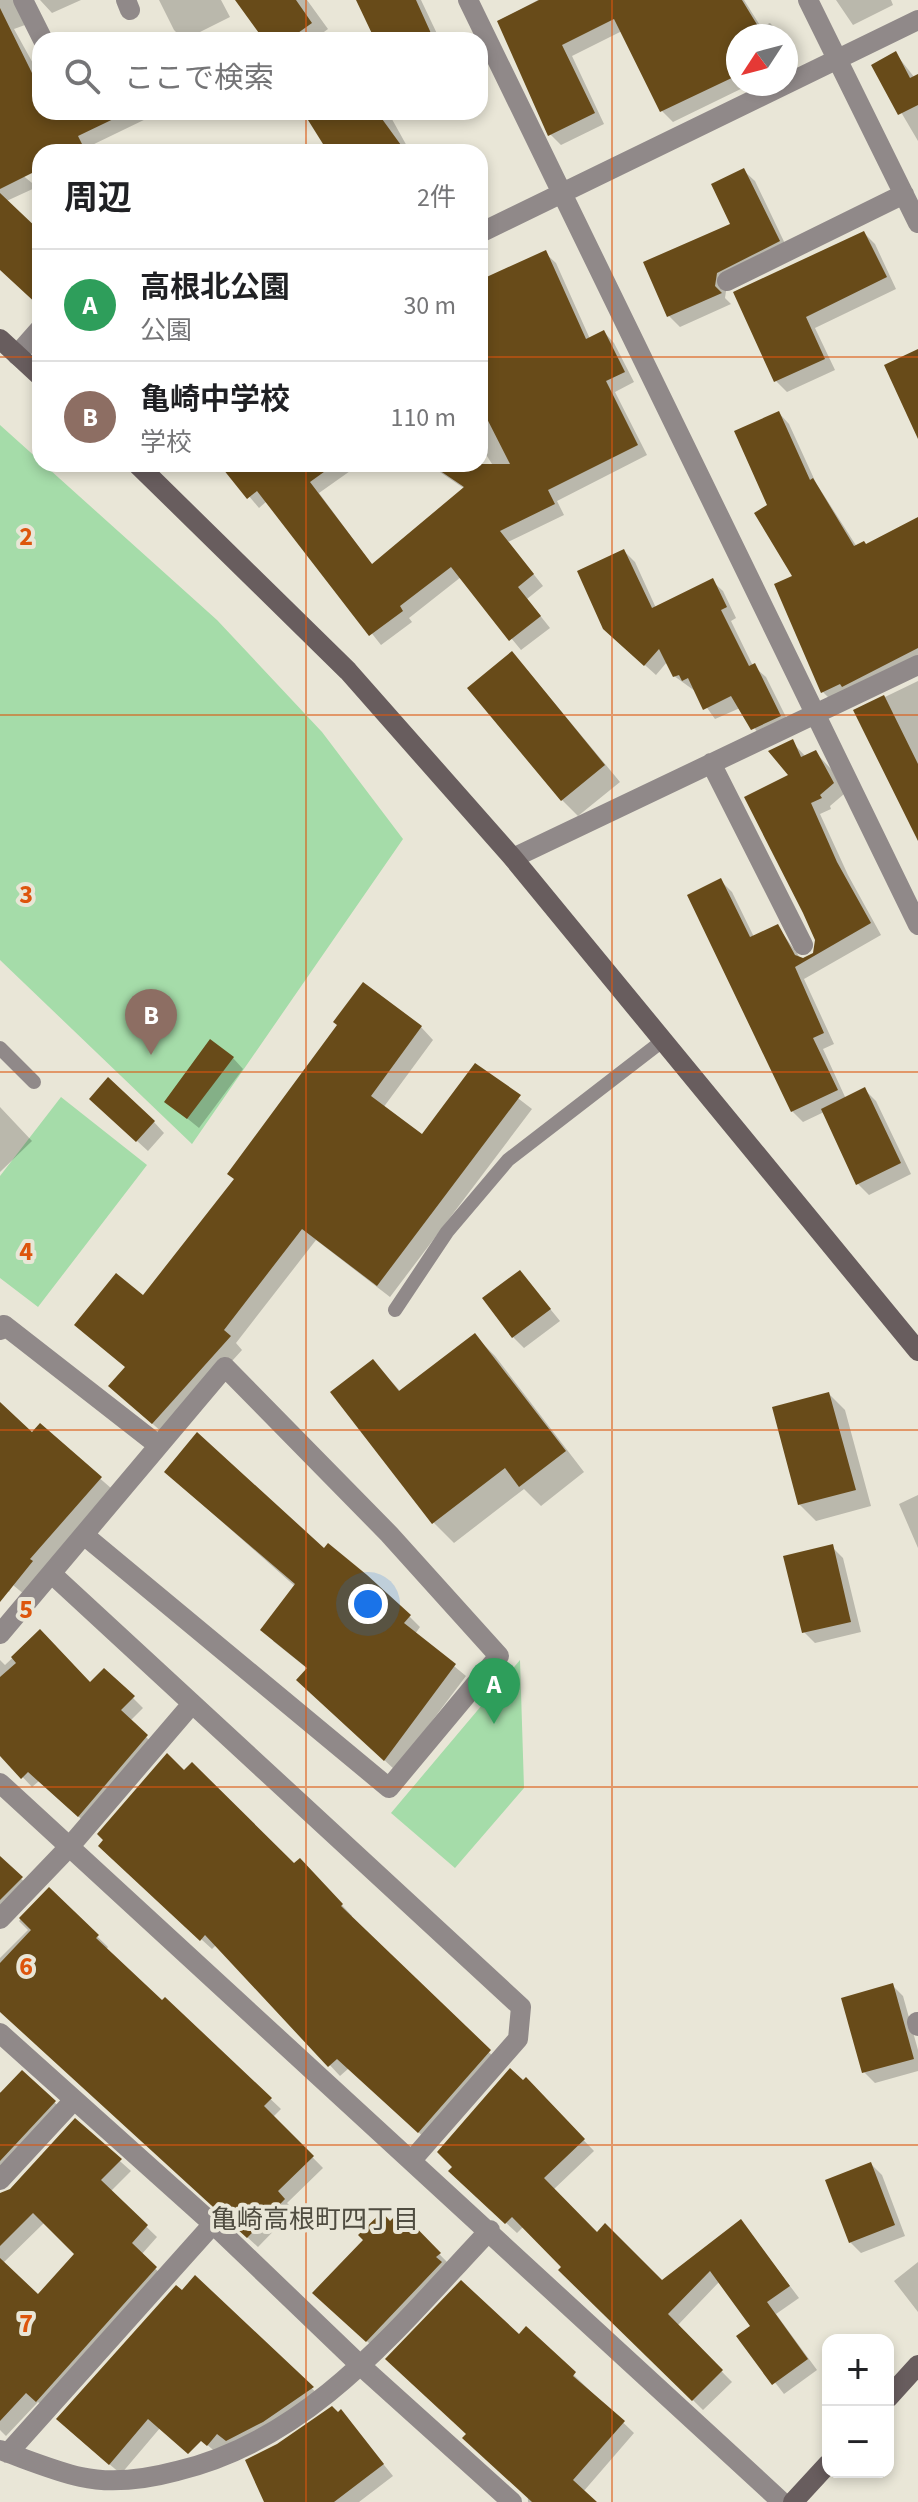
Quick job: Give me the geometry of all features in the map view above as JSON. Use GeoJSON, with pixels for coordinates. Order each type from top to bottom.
{"type":"FeatureCollection","features":[{"type":"Feature","properties":{"kind":"street"},"geometry":{"type":"LineString","coordinates":[[23,0],[39,32]]}},
{"type":"Feature","properties":{"kind":"street"},"geometry":{"type":"LineString","coordinates":[[468,0],[484,32]]}},
{"type":"Feature","properties":{"kind":"street"},"geometry":{"type":"LineString","coordinates":[[808,0],[918,223]]}},
{"type":"Feature","properties":{"kind":"street"},"geometry":{"type":"LineString","coordinates":[[488,229],[918,20]]}},
{"type":"Feature","properties":{"kind":"street"},"geometry":{"type":"LineString","coordinates":[[488,41],[918,925]]}},
{"type":"Feature","properties":{"kind":"street"},"geometry":{"type":"LineString","coordinates":[[727,281],[904,194]]}},
{"type":"Feature","properties":{"kind":"street"},"geometry":{"type":"LineString","coordinates":[[17,355],[32,338]]}},
{"type":"Feature","properties":{"kind":"street"},"geometry":{"type":"LineString","coordinates":[[0,339],[32,369]]}},
{"type":"Feature","properties":{"kind":"street"},"geometry":{"type":"LineString","coordinates":[[145,472],[348,671],[513,858],[661,1042],[915,1342]]}},
{"type":"Feature","properties":{"kind":"street"},"geometry":{"type":"LineString","coordinates":[[513,858],[918,665]]}},
{"type":"Feature","properties":{"kind":"street"},"geometry":{"type":"LineString","coordinates":[[711,763],[803,945]]}},
{"type":"Feature","properties":{"kind":"street"},"geometry":{"type":"LineString","coordinates":[[0,1330],[4,1325],[158,1445]]}},
{"type":"Feature","properties":{"kind":"street"},"geometry":{"type":"LineString","coordinates":[[0,1634],[53,1575],[84,1535],[158,1445],[225,1367],[389,1534],[499,1656],[389,1788],[84,1535]]}},
{"type":"Feature","properties":{"kind":"street"},"geometry":{"type":"LineString","coordinates":[[53,1575],[521,2007],[518,2039],[412,2160]]}},
{"type":"Feature","properties":{"kind":"street"},"geometry":{"type":"LineString","coordinates":[[0,1602],[19,1613]]}},
{"type":"Feature","properties":{"kind":"street"},"geometry":{"type":"LineString","coordinates":[[0,1919],[71,1845],[191,1705]]}},
{"type":"Feature","properties":{"kind":"street"},"geometry":{"type":"LineString","coordinates":[[0,1783],[490,2230],[782,2502]]}},
{"type":"Feature","properties":{"kind":"street"},"geometry":{"type":"LineString","coordinates":[[0,2033],[213,2224],[361,2366],[512,2502]]}},
{"type":"Feature","properties":{"kind":"street"},"geometry":{"type":"LineString","coordinates":[[0,2180],[74,2100]]}},
{"type":"Feature","properties":{"kind":"street"},"geometry":{"type":"LineString","coordinates":[[213,2224],[4,2451],[82,2478],[143,2480],[189,2469],[266,2439],[317,2405],[361,2366],[490,2230]]}},
{"type":"Feature","properties":{"kind":"street"},"geometry":{"type":"LineString","coordinates":[[894,2391],[918,2365]]}},
{"type":"Feature","properties":{"kind":"street"},"geometry":{"type":"LineString","coordinates":[[793,2502],[822,2471]]}},
{"type":"Feature","properties":{"kind":"lane"},"geometry":{"type":"LineString","coordinates":[[395,1310],[447,1232],[508,1160],[661,1042]]}},
{"type":"Feature","properties":{"kind":"lane"},"geometry":{"type":"LineString","coordinates":[[0,1048],[34,1082]]}},
{"type":"Feature","properties":{"kind":"green space"},"geometry":{"type":"Polygon","coordinates":[[[0,425],[32,454],[32,472],[52,472],[217,620],[322,732],[403,839],[192,1144],[0,960],[0,425]]]}},
{"type":"Feature","properties":{"kind":"green space"},"geometry":{"type":"Polygon","coordinates":[[[61,1097],[147,1165],[38,1307],[0,1278],[0,1176],[61,1097]]]}},
{"type":"Feature","properties":{"kind":"green space"},"geometry":{"type":"Polygon","coordinates":[[[520,1660],[524,1788],[455,1868],[391,1813],[520,1660]]]}},
{"type":"Feature","properties":{"kind":"building"},"geometry":{"type":"Polygon","coordinates":[[[235,0],[296,0],[312,23],[299,32],[258,32],[235,0]]]}},
{"type":"Feature","properties":{"kind":"building"},"geometry":{"type":"Polygon","coordinates":[[[356,0],[416,0],[430,32],[371,32],[356,0]]]}},
{"type":"Feature","properties":{"kind":"building"},"geometry":{"type":"Polygon","coordinates":[[[539,0],[742,0],[757,24],[726,24],[726,81],[660,112],[614,19],[562,45],[595,113],[548,136],[497,21],[539,0]]]}},
{"type":"Feature","properties":{"kind":"building"},"geometry":{"type":"Polygon","coordinates":[[[0,8],[32,73],[32,120],[111,120],[78,136],[82,144],[32,144],[32,173],[0,189],[0,8]]]}},
{"type":"Feature","properties":{"kind":"building"},"geometry":{"type":"Polygon","coordinates":[[[896,51],[910,78],[918,74],[918,105],[898,115],[871,65],[896,51]]]}},
{"type":"Feature","properties":{"kind":"building"},"geometry":{"type":"Polygon","coordinates":[[[308,120],[383,120],[400,144],[323,144],[308,120]]]}},
{"type":"Feature","properties":{"kind":"building"},"geometry":{"type":"Polygon","coordinates":[[[744,168],[780,241],[717,273],[715,286],[722,293],[667,317],[643,262],[730,224],[711,184],[744,168]]]}},
{"type":"Feature","properties":{"kind":"building"},"geometry":{"type":"Polygon","coordinates":[[[0,193],[32,223],[32,300],[0,270],[0,193]]]}},
{"type":"Feature","properties":{"kind":"building"},"geometry":{"type":"Polygon","coordinates":[[[864,231],[887,277],[806,317],[825,359],[774,382],[733,292],[864,231]]]}},
{"type":"Feature","properties":{"kind":"building"},"geometry":{"type":"Polygon","coordinates":[[[546,250],[586,339],[604,330],[625,372],[606,381],[638,445],[548,490],[555,504],[500,531],[534,574],[518,587],[541,616],[509,641],[451,567],[400,606],[403,611],[369,636],[257,491],[247,499],[225,472],[324,472],[310,482],[372,564],[464,487],[442,472],[488,472],[488,464],[510,464],[488,421],[488,276],[546,250]]]}},
{"type":"Feature","properties":{"kind":"building"},"geometry":{"type":"Polygon","coordinates":[[[918,349],[918,439],[884,365],[918,349]]]}},
{"type":"Feature","properties":{"kind":"building"},"geometry":{"type":"Polygon","coordinates":[[[779,411],[810,480],[813,478],[854,546],[864,541],[866,544],[918,517],[918,648],[842,687],[840,684],[821,693],[774,584],[792,576],[754,513],[767,505],[734,431],[779,411]]]}},
{"type":"Feature","properties":{"kind":"building"},"geometry":{"type":"Polygon","coordinates":[[[624,549],[652,608],[713,578],[727,607],[721,610],[749,666],[755,663],[781,716],[751,730],[731,696],[703,710],[688,678],[682,681],[679,675],[673,677],[659,649],[644,666],[603,629],[577,571],[624,549]]]}},
{"type":"Feature","properties":{"kind":"building"},"geometry":{"type":"Polygon","coordinates":[[[512,651],[605,765],[561,801],[467,688],[512,651]]]}},
{"type":"Feature","properties":{"kind":"building"},"geometry":{"type":"Polygon","coordinates":[[[884,695],[918,764],[918,841],[853,710],[884,695]]]}},
{"type":"Feature","properties":{"kind":"building"},"geometry":{"type":"Polygon","coordinates":[[[793,739],[801,757],[816,750],[834,783],[820,795],[822,798],[811,803],[837,862],[871,923],[795,967],[824,1033],[813,1038],[838,1090],[791,1112],[687,895],[721,878],[750,937],[778,924],[795,955],[803,958],[813,953],[815,940],[744,797],[788,775],[768,751],[793,739]]]}},
{"type":"Feature","properties":{"kind":"building"},"geometry":{"type":"Polygon","coordinates":[[[363,982],[422,1026],[371,1096],[422,1134],[475,1063],[521,1095],[377,1286],[302,1229],[224,1330],[231,1336],[152,1424],[108,1386],[125,1367],[74,1325],[116,1273],[143,1295],[234,1179],[227,1174],[337,1025],[333,1022],[363,982]]]}},
{"type":"Feature","properties":{"kind":"building"},"geometry":{"type":"Polygon","coordinates":[[[210,1039],[234,1057],[187,1119],[164,1102],[210,1039]]]}},
{"type":"Feature","properties":{"kind":"building"},"geometry":{"type":"Polygon","coordinates":[[[108,1077],[155,1121],[136,1142],[89,1099],[108,1077]]]}},
{"type":"Feature","properties":{"kind":"building"},"geometry":{"type":"Polygon","coordinates":[[[865,1087],[901,1163],[856,1185],[821,1109],[865,1087]]]}},
{"type":"Feature","properties":{"kind":"building"},"geometry":{"type":"Polygon","coordinates":[[[520,1270],[551,1309],[512,1338],[482,1298],[520,1270]]]}},
{"type":"Feature","properties":{"kind":"building"},"geometry":{"type":"Polygon","coordinates":[[[475,1333],[566,1451],[519,1487],[505,1468],[432,1524],[330,1392],[373,1359],[399,1391],[475,1333]]]}},
{"type":"Feature","properties":{"kind":"building"},"geometry":{"type":"Polygon","coordinates":[[[829,1392],[856,1490],[798,1505],[772,1407],[829,1392]]]}},
{"type":"Feature","properties":{"kind":"building"},"geometry":{"type":"Polygon","coordinates":[[[0,1402],[32,1432],[40,1423],[102,1477],[30,1559],[33,1561],[0,1602],[0,1402]]]}},
{"type":"Feature","properties":{"kind":"building"},"geometry":{"type":"Polygon","coordinates":[[[197,1432],[324,1548],[328,1543],[367,1575],[411,1615],[404,1623],[456,1664],[384,1761],[296,1680],[307,1668],[260,1630],[295,1584],[164,1472],[197,1432]]]}},
{"type":"Feature","properties":{"kind":"building"},"geometry":{"type":"Polygon","coordinates":[[[833,1544],[851,1622],[802,1633],[783,1556],[833,1544]]]}},
{"type":"Feature","properties":{"kind":"building"},"geometry":{"type":"Polygon","coordinates":[[[40,1629],[90,1682],[104,1668],[135,1696],[121,1710],[148,1735],[78,1817],[28,1772],[21,1779],[0,1756],[0,1677],[16,1663],[11,1657],[40,1629]]]}},
{"type":"Feature","properties":{"kind":"building"},"geometry":{"type":"Polygon","coordinates":[[[167,1753],[184,1770],[192,1762],[294,1863],[300,1858],[343,1904],[341,1906],[491,2050],[418,2133],[337,2059],[328,2067],[205,1935],[200,1941],[98,1846],[103,1840],[97,1834],[167,1753]]]}},
{"type":"Feature","properties":{"kind":"building"},"geometry":{"type":"Polygon","coordinates":[[[0,1856],[23,1877],[0,1900],[0,1856]]]}},
{"type":"Feature","properties":{"kind":"building"},"geometry":{"type":"Polygon","coordinates":[[[49,1887],[99,1935],[96,1938],[162,2000],[165,1997],[272,2098],[264,2106],[314,2156],[278,2191],[285,2199],[247,2238],[0,2012],[0,1963],[31,1930],[19,1918],[49,1887]]]}},
{"type":"Feature","properties":{"kind":"building"},"geometry":{"type":"Polygon","coordinates":[[[893,1983],[914,2059],[862,2073],[841,1998],[893,1983]]]}},
{"type":"Feature","properties":{"kind":"building"},"geometry":{"type":"Polygon","coordinates":[[[510,2068],[523,2080],[526,2077],[585,2139],[544,2178],[597,2232],[605,2223],[662,2280],[741,2219],[790,2286],[767,2302],[808,2359],[772,2385],[736,2336],[750,2326],[710,2271],[668,2314],[723,2370],[692,2401],[558,2270],[561,2267],[512,2217],[505,2224],[448,2171],[452,2167],[437,2152],[510,2068]]]}},
{"type":"Feature","properties":{"kind":"building"},"geometry":{"type":"Polygon","coordinates":[[[22,2070],[56,2101],[0,2161],[0,2093],[22,2070]]]}},
{"type":"Feature","properties":{"kind":"building"},"geometry":{"type":"Polygon","coordinates":[[[75,2118],[122,2159],[101,2180],[148,2225],[132,2243],[157,2267],[36,2402],[26,2393],[0,2421],[0,2258],[38,2294],[74,2254],[33,2213],[0,2246],[0,2193],[10,2189],[75,2118]]]}},
{"type":"Feature","properties":{"kind":"building"},"geometry":{"type":"Polygon","coordinates":[[[871,2162],[895,2225],[849,2243],[825,2180],[871,2162]]]}},
{"type":"Feature","properties":{"kind":"building"},"geometry":{"type":"Polygon","coordinates":[[[400,2211],[441,2253],[436,2257],[442,2262],[366,2342],[312,2293],[363,2240],[358,2235],[382,2212],[390,2221],[400,2211]]]}},
{"type":"Feature","properties":{"kind":"building"},"geometry":{"type":"Polygon","coordinates":[[[195,2275],[314,2387],[263,2422],[226,2441],[217,2434],[207,2446],[201,2441],[188,2454],[148,2419],[109,2465],[56,2419],[176,2285],[182,2290],[195,2275]]]}},
{"type":"Feature","properties":{"kind":"building"},"geometry":{"type":"Polygon","coordinates":[[[461,2280],[519,2334],[526,2326],[576,2372],[573,2376],[625,2421],[573,2480],[597,2502],[532,2502],[462,2438],[466,2434],[385,2359],[461,2280]]]}},
{"type":"Feature","properties":{"kind":"building"},"geometry":{"type":"Polygon","coordinates":[[[332,2406],[338,2412],[341,2409],[384,2464],[334,2502],[264,2502],[245,2460],[277,2444],[332,2406]]]}},
{"type":"Feature","properties":{"kind":"place","name":"亀崎中学校"},"geometry":{"type":"Point","coordinates":[151,1055]}},
{"type":"Feature","properties":{"kind":"place","name":"高根北公園"},"geometry":{"type":"Point","coordinates":[494,1724]}},
{"type":"Feature","properties":{"kind":"district","name":"亀崎高根町四丁目"},"geometry":{"type":"Point","coordinates":[315,2219]}}]}
